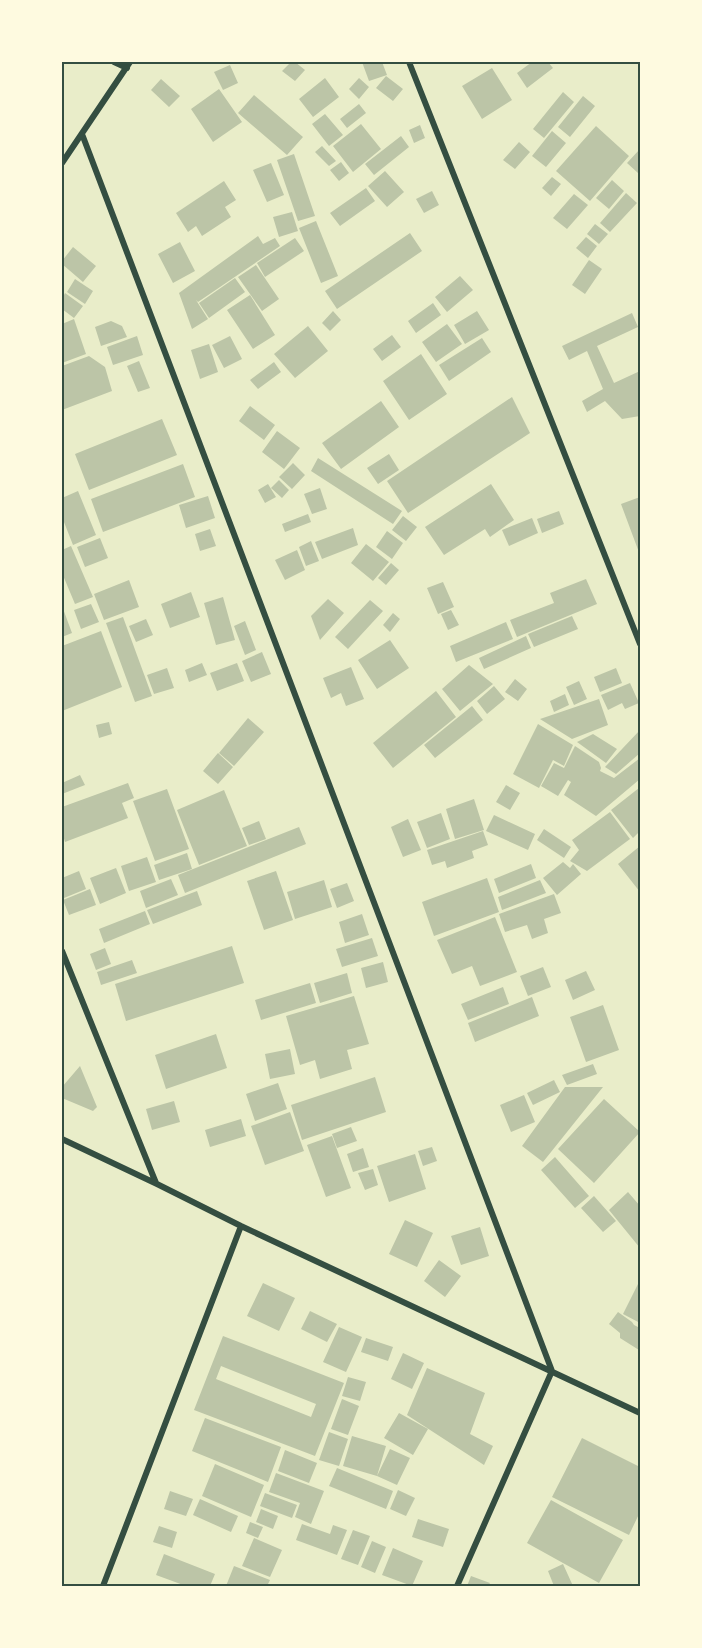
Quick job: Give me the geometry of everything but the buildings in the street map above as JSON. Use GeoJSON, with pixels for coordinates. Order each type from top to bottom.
{"type":"FeatureCollection","features":[{"type":"Feature","properties":{"kind":"street"},"geometry":{"type":"LineString","coordinates":[[62,163],[129,65],[114,62]]}},
{"type":"Feature","properties":{"kind":"street"},"geometry":{"type":"LineString","coordinates":[[409,62],[640,644]]}},
{"type":"Feature","properties":{"kind":"street"},"geometry":{"type":"LineString","coordinates":[[82,134],[552,1371],[457,1587]]}},
{"type":"Feature","properties":{"kind":"street"},"geometry":{"type":"LineString","coordinates":[[62,951],[157,1184]]}},
{"type":"Feature","properties":{"kind":"street"},"geometry":{"type":"LineString","coordinates":[[62,1139],[241,1226],[640,1413]]}},
{"type":"Feature","properties":{"kind":"street"},"geometry":{"type":"LineString","coordinates":[[103,1587],[241,1226]]}}]}
